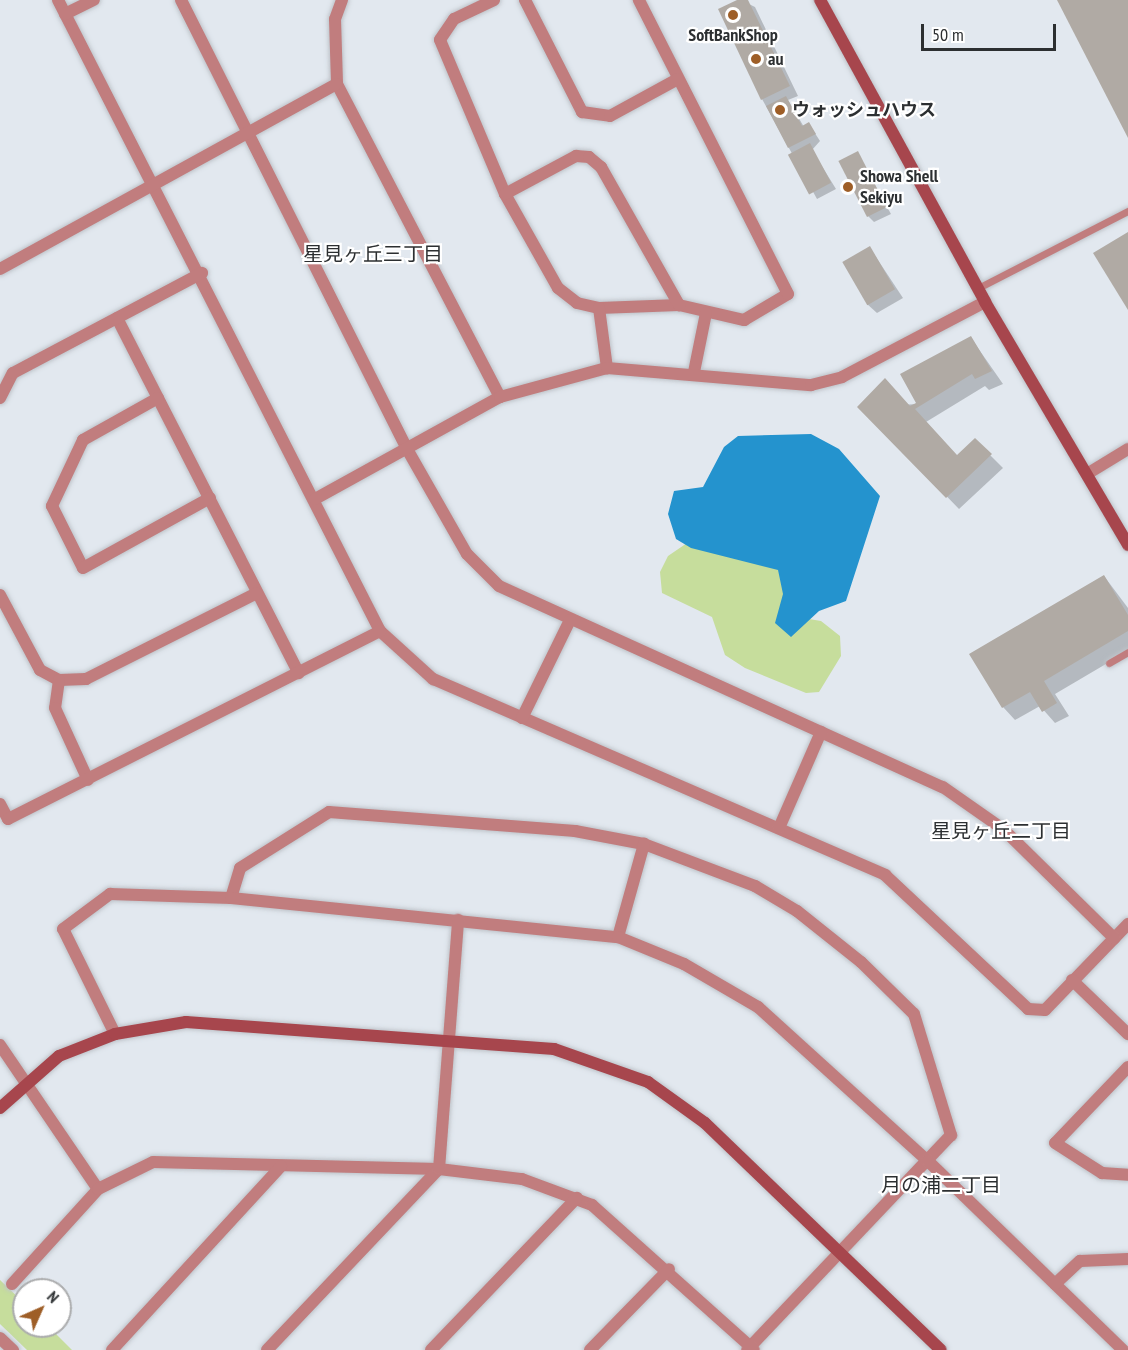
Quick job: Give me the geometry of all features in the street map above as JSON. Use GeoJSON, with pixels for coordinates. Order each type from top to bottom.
{"type":"FeatureCollection","features":[{"type":"Feature","properties":{"kind":"street"},"geometry":{"type":"LineString","coordinates":[[58,0],[150,184],[202,273],[380,630],[433,679],[885,875],[1028,1009],[1045,1010],[1128,924]]}},
{"type":"Feature","properties":{"kind":"street"},"geometry":{"type":"LineString","coordinates":[[65,14],[94,0]]}},
{"type":"Feature","properties":{"kind":"street"},"geometry":{"type":"LineString","coordinates":[[181,0],[246,134],[407,449],[467,554],[499,586],[943,787],[1003,830],[1114,938]]}},
{"type":"Feature","properties":{"kind":"street"},"geometry":{"type":"LineString","coordinates":[[342,0],[335,19],[337,84],[500,397]]}},
{"type":"Feature","properties":{"kind":"street"},"geometry":{"type":"LineString","coordinates":[[494,0],[454,19],[440,40],[505,194],[558,288],[577,303],[598,308],[679,304],[706,313],[744,320],[788,294],[639,0]]}},
{"type":"Feature","properties":{"kind":"street"},"geometry":{"type":"LineString","coordinates":[[525,0],[582,112],[610,116],[678,79]]}},
{"type":"Feature","properties":{"kind":"street"},"geometry":{"type":"LineString","coordinates":[[819,0],[978,288],[1128,545]]}},
{"type":"Feature","properties":{"kind":"street"},"geometry":{"type":"LineString","coordinates":[[0,270],[150,184],[337,84]]}},
{"type":"Feature","properties":{"kind":"street"},"geometry":{"type":"LineString","coordinates":[[505,194],[576,156],[589,157],[602,167],[679,304]]}},
{"type":"Feature","properties":{"kind":"street"},"geometry":{"type":"LineString","coordinates":[[0,398],[13,373],[202,273]]}},
{"type":"Feature","properties":{"kind":"street"},"geometry":{"type":"LineString","coordinates":[[315,499],[500,397],[607,369],[694,372],[781,387],[811,385],[842,377],[986,302]]}},
{"type":"Feature","properties":{"kind":"street"},"geometry":{"type":"LineString","coordinates":[[598,308],[607,369]]}},
{"type":"Feature","properties":{"kind":"street"},"geometry":{"type":"LineString","coordinates":[[694,372],[706,313]]}},
{"type":"Feature","properties":{"kind":"street"},"geometry":{"type":"LineString","coordinates":[[117,318],[299,673]]}},
{"type":"Feature","properties":{"kind":"street"},"geometry":{"type":"LineString","coordinates":[[158,398],[83,440],[52,506],[83,568],[210,498]]}},
{"type":"Feature","properties":{"kind":"street"},"geometry":{"type":"LineString","coordinates":[[1087,474],[1128,449]]}},
{"type":"Feature","properties":{"kind":"street"},"geometry":{"type":"LineString","coordinates":[[0,595],[40,670],[59,680],[86,679],[257,593]]}},
{"type":"Feature","properties":{"kind":"street"},"geometry":{"type":"LineString","coordinates":[[522,718],[570,620]]}},
{"type":"Feature","properties":{"kind":"street"},"geometry":{"type":"LineString","coordinates":[[0,804],[8,819],[380,630]]}},
{"type":"Feature","properties":{"kind":"street"},"geometry":{"type":"LineString","coordinates":[[59,680],[55,708],[88,780]]}},
{"type":"Feature","properties":{"kind":"street"},"geometry":{"type":"LineString","coordinates":[[779,828],[820,732]]}},
{"type":"Feature","properties":{"kind":"street"},"geometry":{"type":"LineString","coordinates":[[17,1278],[98,1189],[153,1162],[439,1169],[522,1179],[577,1198],[628,1232],[751,1349],[951,1135],[914,1014],[797,911],[755,886],[644,844],[574,831],[329,812],[240,868],[231,898]]}},
{"type":"Feature","properties":{"kind":"street"},"geometry":{"type":"LineString","coordinates":[[618,937],[644,844]]}},
{"type":"Feature","properties":{"kind":"street"},"geometry":{"type":"LineString","coordinates":[[115,1034],[63,929],[110,894],[231,898],[618,937],[684,964],[758,1007],[928,1161],[1124,1350]]}},
{"type":"Feature","properties":{"kind":"street"},"geometry":{"type":"LineString","coordinates":[[267,1350],[439,1169],[458,920]]}},
{"type":"Feature","properties":{"kind":"street"},"geometry":{"type":"LineString","coordinates":[[1072,980],[1128,1034]]}},
{"type":"Feature","properties":{"kind":"street"},"geometry":{"type":"LineString","coordinates":[[0,1108],[59,1056],[115,1034],[186,1022],[555,1049],[648,1082],[705,1123],[941,1350]]}},
{"type":"Feature","properties":{"kind":"street"},"geometry":{"type":"LineString","coordinates":[[0,1045],[98,1189]]}},
{"type":"Feature","properties":{"kind":"street"},"geometry":{"type":"LineString","coordinates":[[1128,1067],[1055,1143],[1102,1173],[1128,1174]]}},
{"type":"Feature","properties":{"kind":"street"},"geometry":{"type":"LineString","coordinates":[[112,1350],[281,1166]]}},
{"type":"Feature","properties":{"kind":"street"},"geometry":{"type":"LineString","coordinates":[[431,1350],[577,1198]]}},
{"type":"Feature","properties":{"kind":"street"},"geometry":{"type":"LineString","coordinates":[[1055,1284],[1080,1261],[1128,1259]]}},
{"type":"Feature","properties":{"kind":"street"},"geometry":{"type":"LineString","coordinates":[[590,1350],[669,1269]]}},
{"type":"Feature","properties":{"kind":"street"},"geometry":{"type":"LineString","coordinates":[[0,1338],[13,1350]]}},
{"type":"Feature","properties":{"kind":"lane"},"geometry":{"type":"LineString","coordinates":[[978,288],[1128,211]]}},
{"type":"Feature","properties":{"kind":"lane"},"geometry":{"type":"LineString","coordinates":[[1109,663],[1128,652]]}},
{"type":"Feature","properties":{"kind":"green space"},"geometry":{"type":"Polygon","coordinates":[[[690,541],[756,553],[786,574],[791,616],[821,621],[840,636],[841,656],[819,692],[806,693],[745,668],[725,655],[712,617],[662,593],[660,572],[668,556],[690,541]]]}},
{"type":"Feature","properties":{"kind":"green space"},"geometry":{"type":"Polygon","coordinates":[[[0,1280],[12,1292],[12,1336],[0,1324],[0,1280]]]}},
{"type":"Feature","properties":{"kind":"green space"},"geometry":{"type":"Polygon","coordinates":[[[15,1338],[60,1338],[72,1350],[27,1350],[15,1338]]]}},
{"type":"Feature","properties":{"kind":"water"},"geometry":{"type":"Polygon","coordinates":[[[811,434],[839,449],[880,496],[846,601],[819,611],[791,637],[775,623],[783,594],[778,570],[691,548],[676,539],[668,514],[674,491],[703,487],[724,447],[738,436],[811,434]]]}},
{"type":"Feature","properties":{"kind":"building"},"geometry":{"type":"Polygon","coordinates":[[[737,0],[748,0],[790,86],[761,100],[718,9],[737,0]]]}},
{"type":"Feature","properties":{"kind":"building"},"geometry":{"type":"Polygon","coordinates":[[[1057,0],[1128,0],[1128,138],[1057,0]]]}},
{"type":"Feature","properties":{"kind":"building"},"geometry":{"type":"Polygon","coordinates":[[[786,96],[802,126],[809,122],[816,134],[788,148],[766,106],[786,96]]]}},
{"type":"Feature","properties":{"kind":"building"},"geometry":{"type":"Polygon","coordinates":[[[810,143],[831,183],[809,194],[788,155],[810,143]]]}},
{"type":"Feature","properties":{"kind":"building"},"geometry":{"type":"Polygon","coordinates":[[[858,151],[887,207],[867,217],[838,161],[858,151]]]}},
{"type":"Feature","properties":{"kind":"building"},"geometry":{"type":"Polygon","coordinates":[[[1128,232],[1128,310],[1093,253],[1128,232]]]}},
{"type":"Feature","properties":{"kind":"building"},"geometry":{"type":"Polygon","coordinates":[[[870,246],[895,289],[867,305],[842,262],[870,246]]]}},
{"type":"Feature","properties":{"kind":"building"},"geometry":{"type":"Polygon","coordinates":[[[971,336],[992,371],[975,379],[972,374],[915,409],[957,455],[975,438],[992,454],[946,498],[857,407],[885,378],[910,406],[916,403],[900,374],[971,336]]]}},
{"type":"Feature","properties":{"kind":"building"},"geometry":{"type":"Polygon","coordinates":[[[1104,575],[1128,615],[1128,631],[1044,681],[1057,703],[1042,712],[1030,692],[1002,708],[969,654],[1104,575]]]}},
{"type":"Feature","properties":{"kind":"place","name":"SoftBankShop"},"geometry":{"type":"Point","coordinates":[733,15]}},
{"type":"Feature","properties":{"kind":"place","name":"au"},"geometry":{"type":"Point","coordinates":[756,59]}},
{"type":"Feature","properties":{"kind":"place","name":"ウォッシュハウス"},"geometry":{"type":"Point","coordinates":[780,110]}},
{"type":"Feature","properties":{"kind":"place","name":"Showa Shell Sekiyu"},"geometry":{"type":"Point","coordinates":[848,187]}},
{"type":"Feature","properties":{"kind":"district","name":"星見ヶ丘三丁目"},"geometry":{"type":"Point","coordinates":[373,254]}},
{"type":"Feature","properties":{"kind":"district","name":"星見ヶ丘二丁目"},"geometry":{"type":"Point","coordinates":[1001,831]}},
{"type":"Feature","properties":{"kind":"district","name":"月の浦二丁目"},"geometry":{"type":"Point","coordinates":[941,1185]}}]}
